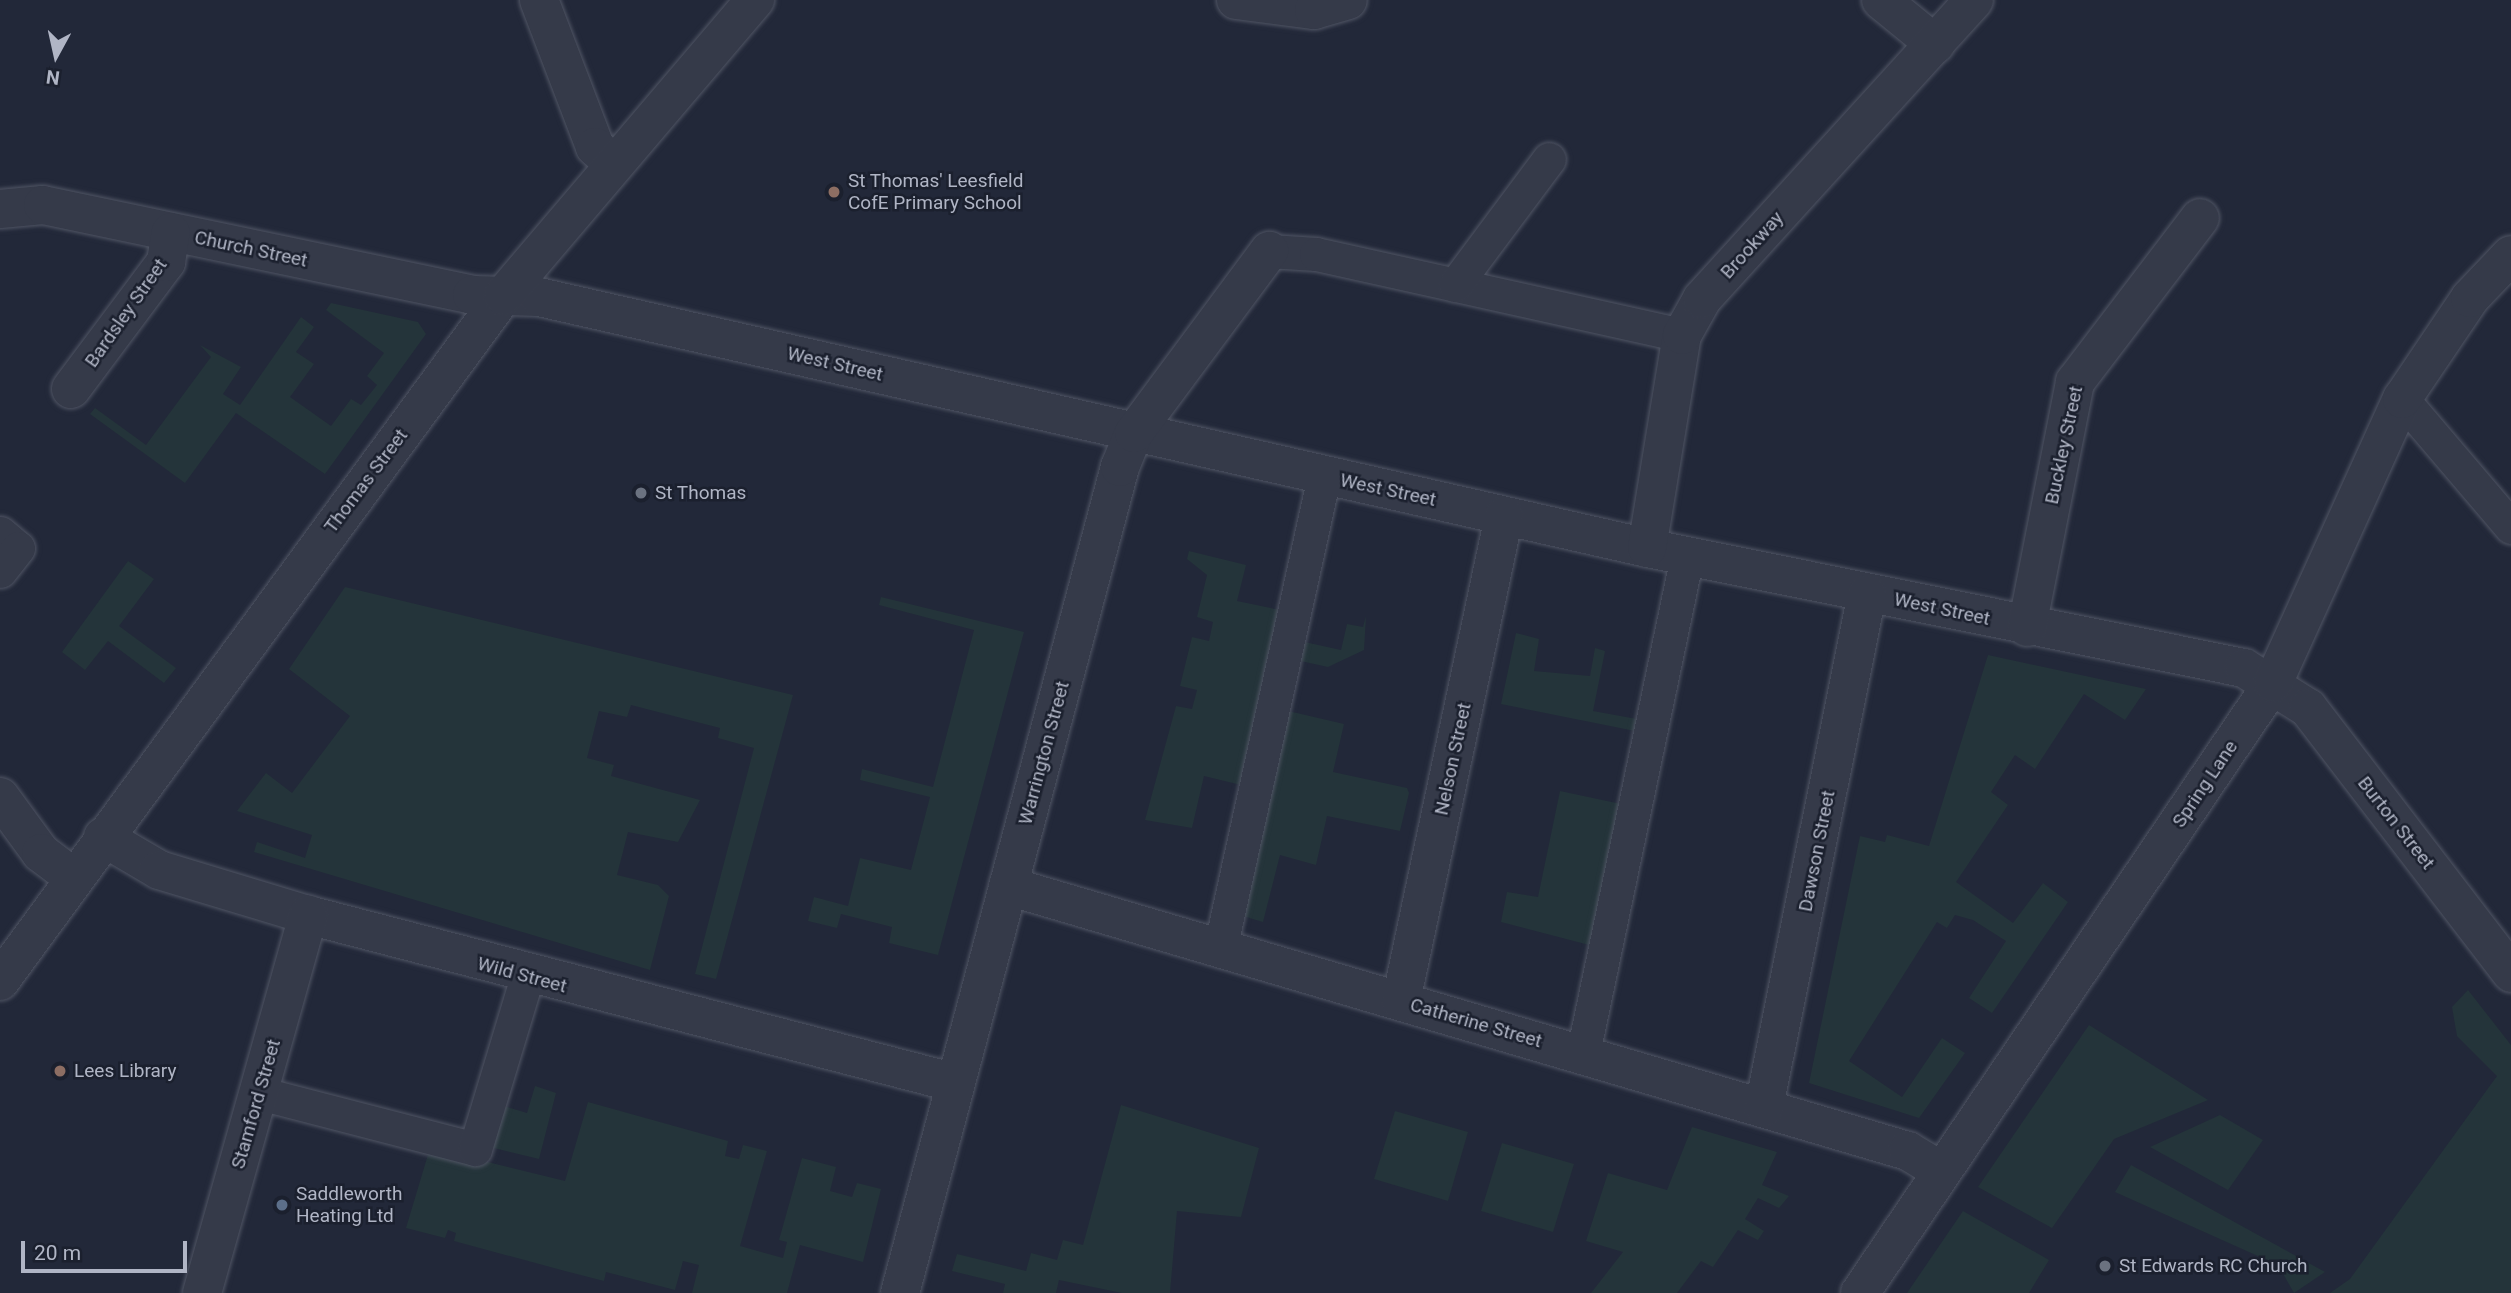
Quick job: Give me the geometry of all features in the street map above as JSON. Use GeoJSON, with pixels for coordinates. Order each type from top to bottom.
{"type":"FeatureCollection","features":[{"type":"Feature","properties":{"kind":"street"},"geometry":{"type":"LineString","coordinates":[[539,0],[594,147],[614,164]]}},
{"type":"Feature","properties":{"kind":"street","name":"Thomas Street"},"geometry":{"type":"LineString","coordinates":[[0,981],[103,836],[503,296],[755,0]]}},
{"type":"Feature","properties":{"kind":"street"},"geometry":{"type":"LineString","coordinates":[[1237,0],[1314,10],[1348,0]]}},
{"type":"Feature","properties":{"kind":"street"},"geometry":{"type":"LineString","coordinates":[[1881,0],[1935,44]]}},
{"type":"Feature","properties":{"kind":"street","name":"Brookway"},"geometry":{"type":"LineString","coordinates":[[1647,548],[1682,335],[1702,299],[1974,0]]}},
{"type":"Feature","properties":{"kind":"street","name":"Church Street"},"geometry":{"type":"LineString","coordinates":[[2,200],[43,205],[503,296]]}},
{"type":"Feature","properties":{"kind":"street","name":"Buckley Street"},"geometry":{"type":"LineString","coordinates":[[2027,627],[2075,382],[2200,218]]}},
{"type":"Feature","properties":{"kind":"street","name":"Bardsley Street"},"geometry":{"type":"LineString","coordinates":[[71,389],[166,262],[171,232]]}},
{"type":"Feature","properties":{"kind":"street","name":"Warrington Street"},"geometry":{"type":"LineString","coordinates":[[900,1293],[952,1082],[1134,433],[1269,251]]}},
{"type":"Feature","properties":{"kind":"street","name":"Spring Lane"},"geometry":{"type":"LineString","coordinates":[[1860,1293],[1940,1171],[2273,683],[2402,399],[2470,298],[2511,255]]}},
{"type":"Feature","properties":{"kind":"street","name":"West Street"},"geometry":{"type":"LineString","coordinates":[[503,296],[539,297],[1647,548],[2027,627],[2244,668],[2273,683]]}},
{"type":"Feature","properties":{"kind":"street","name":"Nelson Street"},"geometry":{"type":"LineString","coordinates":[[1401,1001],[1504,516]]}},
{"type":"Feature","properties":{"kind":"street","name":"Dawson Street"},"geometry":{"type":"LineString","coordinates":[[1763,1107],[1867,594]]}},
{"type":"Feature","properties":{"kind":"street","name":"Burton Street"},"geometry":{"type":"LineString","coordinates":[[2273,683],[2308,708],[2511,972]]}},
{"type":"Feature","properties":{"kind":"street"},"geometry":{"type":"LineString","coordinates":[[0,797],[41,853],[73,877]]}},
{"type":"Feature","properties":{"kind":"street","name":"Wild Street"},"geometry":{"type":"LineString","coordinates":[[103,836],[159,870],[308,915],[527,977],[952,1082]]}},
{"type":"Feature","properties":{"kind":"street","name":"Catherine Street"},"geometry":{"type":"LineString","coordinates":[[1008,886],[1909,1151],[1940,1171]]}},
{"type":"Feature","properties":{"kind":"street","name":"Stamford Street"},"geometry":{"type":"LineString","coordinates":[[209,1292],[259,1093],[308,915]]}},
{"type":"Feature","properties":{"kind":"lane"},"geometry":{"type":"LineString","coordinates":[[1455,285],[1549,159]]}},
{"type":"Feature","properties":{"kind":"lane"},"geometry":{"type":"LineString","coordinates":[[1269,251],[1316,254],[1682,335]]}},
{"type":"Feature","properties":{"kind":"lane"},"geometry":{"type":"LineString","coordinates":[[2402,399],[2511,527]]}},
{"type":"Feature","properties":{"kind":"lane"},"geometry":{"type":"LineString","coordinates":[[1220,949],[1324,476]]}},
{"type":"Feature","properties":{"kind":"lane"},"geometry":{"type":"LineString","coordinates":[[0,533],[18,548],[0,571]]}},
{"type":"Feature","properties":{"kind":"lane"},"geometry":{"type":"LineString","coordinates":[[1583,1053],[1687,556]]}},
{"type":"Feature","properties":{"kind":"lane"},"geometry":{"type":"LineString","coordinates":[[259,1093],[475,1149],[527,977]]}},
{"type":"Feature","properties":{"kind":"shaded area"},"geometry":{"type":"Polygon","coordinates":[[[331,303],[418,322],[426,334],[325,474],[236,413],[185,483],[90,414],[95,408],[146,445],[211,357],[200,345],[241,367],[223,394],[240,405],[301,317],[314,327],[296,352],[314,364],[290,397],[331,426],[351,399],[361,405],[377,385],[367,376],[384,353],[326,310],[331,303]]]}},
{"type":"Feature","properties":{"kind":"shaded area"},"geometry":{"type":"Polygon","coordinates":[[[1189,551],[1246,565],[1237,601],[1280,610],[1241,785],[1204,776],[1192,828],[1145,820],[1176,706],[1192,709],[1197,690],[1180,686],[1192,637],[1209,641],[1213,622],[1197,617],[1207,575],[1187,559],[1189,551]]]}},
{"type":"Feature","properties":{"kind":"shaded area"},"geometry":{"type":"Polygon","coordinates":[[[128,561],[154,579],[119,626],[176,668],[164,683],[108,641],[85,670],[62,652],[128,561]]]}},
{"type":"Feature","properties":{"kind":"shaded area"},"geometry":{"type":"Polygon","coordinates":[[[345,587],[793,695],[716,979],[695,974],[754,748],[718,738],[720,728],[631,705],[627,717],[599,711],[587,758],[614,765],[611,776],[700,800],[678,842],[628,832],[617,875],[658,885],[669,896],[650,970],[254,852],[257,842],[305,858],[312,835],[237,811],[266,773],[292,793],[350,716],[289,669],[345,587]]]}},
{"type":"Feature","properties":{"kind":"shaded area"},"geometry":{"type":"Polygon","coordinates":[[[881,597],[1024,632],[938,955],[889,943],[892,927],[841,914],[837,928],[808,921],[814,897],[848,906],[860,858],[911,870],[930,797],[860,780],[862,769],[933,787],[974,630],[879,605],[881,597]]]}},
{"type":"Feature","properties":{"kind":"shaded area"},"geometry":{"type":"Polygon","coordinates":[[[1366,616],[1364,650],[1328,667],[1296,660],[1300,641],[1341,650],[1347,624],[1363,627],[1366,616]]]}},
{"type":"Feature","properties":{"kind":"shaded area"},"geometry":{"type":"Polygon","coordinates":[[[1516,633],[1539,639],[1534,671],[1590,676],[1595,648],[1605,651],[1593,711],[1637,719],[1635,731],[1501,704],[1516,633]]]}},
{"type":"Feature","properties":{"kind":"shaded area"},"geometry":{"type":"Polygon","coordinates":[[[1988,655],[2146,689],[2125,720],[2084,694],[2035,769],[2015,755],[1991,792],[2008,805],[1956,882],[2013,923],[2043,883],[2068,902],[1992,1013],[1969,998],[2006,941],[1973,920],[1955,915],[1947,928],[1937,922],[1849,1061],[1902,1097],[1942,1038],[1965,1053],[1919,1118],[1809,1083],[1860,836],[1885,842],[1887,835],[1929,846],[1988,655]]]}},
{"type":"Feature","properties":{"kind":"shaded area"},"geometry":{"type":"Polygon","coordinates":[[[1284,710],[1344,724],[1333,772],[1407,788],[1409,793],[1400,831],[1327,816],[1316,865],[1280,855],[1263,922],[1243,916],[1284,710]]]}},
{"type":"Feature","properties":{"kind":"shaded area"},"geometry":{"type":"Polygon","coordinates":[[[1560,791],[1621,804],[1593,946],[1501,922],[1507,892],[1538,897],[1560,791]]]}},
{"type":"Feature","properties":{"kind":"shaded area"},"geometry":{"type":"Polygon","coordinates":[[[2468,990],[2511,1045],[2511,1293],[2330,1293],[2350,1279],[2497,1076],[2457,1036],[2452,1007],[2468,990]]]}},
{"type":"Feature","properties":{"kind":"shaded area"},"geometry":{"type":"Polygon","coordinates":[[[2089,1025],[2208,1100],[2114,1139],[2052,1228],[1978,1187],[2089,1025]]]}},
{"type":"Feature","properties":{"kind":"shaded area"},"geometry":{"type":"Polygon","coordinates":[[[535,1086],[556,1093],[539,1159],[486,1146],[497,1104],[527,1113],[535,1086]]]}},
{"type":"Feature","properties":{"kind":"shaded area"},"geometry":{"type":"Polygon","coordinates":[[[588,1102],[728,1141],[725,1156],[739,1159],[743,1145],[767,1151],[740,1246],[783,1258],[787,1242],[779,1240],[802,1158],[836,1167],[830,1191],[852,1197],[857,1183],[881,1189],[863,1262],[800,1245],[787,1293],[692,1293],[699,1265],[683,1261],[675,1290],[606,1272],[604,1281],[565,1271],[454,1241],[456,1233],[448,1230],[445,1238],[406,1228],[430,1148],[565,1181],[588,1102]]]}},
{"type":"Feature","properties":{"kind":"shaded area"},"geometry":{"type":"Polygon","coordinates":[[[1121,1105],[1259,1148],[1241,1217],[1177,1211],[1170,1293],[1122,1293],[1059,1280],[1056,1293],[1003,1293],[1005,1284],[952,1271],[957,1254],[1026,1271],[1031,1253],[1057,1260],[1063,1240],[1083,1245],[1121,1105]]]}},
{"type":"Feature","properties":{"kind":"shaded area"},"geometry":{"type":"Polygon","coordinates":[[[1395,1111],[1468,1132],[1448,1201],[1374,1179],[1395,1111]]]}},
{"type":"Feature","properties":{"kind":"shaded area"},"geometry":{"type":"Polygon","coordinates":[[[2220,1115],[2263,1140],[2228,1190],[2150,1147],[2220,1115]]]}},
{"type":"Feature","properties":{"kind":"shaded area"},"geometry":{"type":"Polygon","coordinates":[[[1692,1127],[1777,1152],[1762,1185],[1789,1196],[1779,1208],[1758,1198],[1745,1219],[1764,1231],[1758,1240],[1738,1230],[1713,1267],[1701,1261],[1677,1293],[1591,1293],[1623,1252],[1586,1241],[1608,1173],[1667,1190],[1692,1127]]]}},
{"type":"Feature","properties":{"kind":"shaded area"},"geometry":{"type":"Polygon","coordinates":[[[1502,1143],[1574,1164],[1553,1232],[1481,1211],[1502,1143]]]}},
{"type":"Feature","properties":{"kind":"shaded area"},"geometry":{"type":"Polygon","coordinates":[[[2131,1165],[2325,1272],[2294,1293],[2278,1265],[2115,1192],[2131,1165]]]}},
{"type":"Feature","properties":{"kind":"shaded area"},"geometry":{"type":"Polygon","coordinates":[[[1963,1211],[2049,1260],[2029,1293],[1907,1293],[1963,1211]]]}},
{"type":"Feature","properties":{"kind":"place","name":"St Thomas' Leesfield CofE Primary School"},"geometry":{"type":"Point","coordinates":[834,192]}},
{"type":"Feature","properties":{"kind":"place","name":"St Thomas"},"geometry":{"type":"Point","coordinates":[641,493]}},
{"type":"Feature","properties":{"kind":"place","name":"Lees Library"},"geometry":{"type":"Point","coordinates":[60,1071]}},
{"type":"Feature","properties":{"kind":"place","name":"Saddleworth Heating Ltd"},"geometry":{"type":"Point","coordinates":[282,1205]}},
{"type":"Feature","properties":{"kind":"place","name":"St Edwards RC Church"},"geometry":{"type":"Point","coordinates":[2105,1266]}}]}
